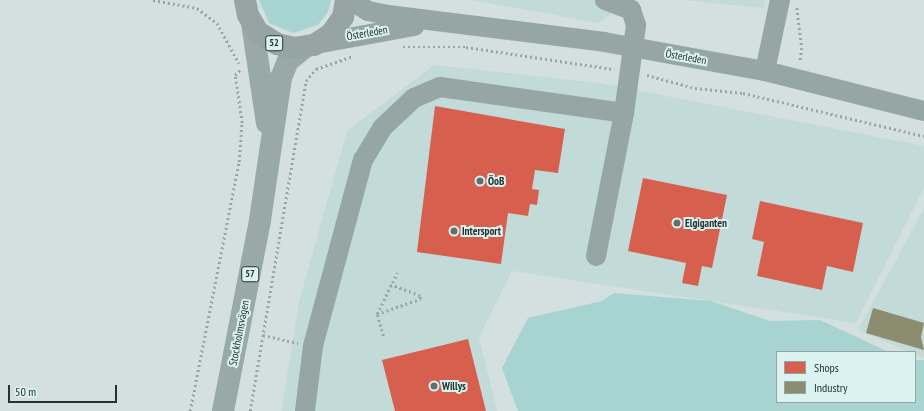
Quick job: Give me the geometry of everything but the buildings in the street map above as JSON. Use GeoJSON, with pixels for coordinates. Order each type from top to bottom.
{"type":"FeatureCollection","features":[{"type":"Feature","properties":{"kind":"highway"},"geometry":{"type":"LineString","coordinates":[[309,46],[338,27],[346,0]]}},
{"type":"Feature","properties":{"kind":"highway","name":"52"},"geometry":{"type":"LineString","coordinates":[[247,10],[277,44],[309,46]]}},
{"type":"Feature","properties":{"kind":"main road","name":"Stockholmsvägen"},"geometry":{"type":"LineString","coordinates":[[247,10],[270,136]]}},
{"type":"Feature","properties":{"kind":"main road","name":"Stockholmsvägen"},"geometry":{"type":"LineString","coordinates":[[223,411],[260,220],[270,136],[277,117],[284,69],[309,46]]}},
{"type":"Feature","properties":{"kind":"street","name":"Österleden"},"geometry":{"type":"LineString","coordinates":[[351,0],[368,12],[631,48],[765,71],[924,112]]}},
{"type":"Feature","properties":{"kind":"street"},"geometry":{"type":"LineString","coordinates":[[596,256],[624,113],[634,16],[621,4],[605,0]]}},
{"type":"Feature","properties":{"kind":"street"},"geometry":{"type":"LineString","coordinates":[[765,71],[780,0]]}},
{"type":"Feature","properties":{"kind":"street","name":"Österleden"},"geometry":{"type":"LineString","coordinates":[[309,46],[361,33],[444,22]]}},
{"type":"Feature","properties":{"kind":"street"},"geometry":{"type":"LineString","coordinates":[[305,411],[313,346],[363,160],[382,128],[414,98],[440,87],[624,113]]}},
{"type":"Feature","properties":{"kind":"path"},"geometry":{"type":"LineString","coordinates":[[153,0],[197,8],[217,23],[242,69],[235,75],[242,123],[239,162],[190,411]]}},
{"type":"Feature","properties":{"kind":"path"},"geometry":{"type":"LineString","coordinates":[[790,103],[802,48],[797,0]]}},
{"type":"Feature","properties":{"kind":"path"},"geometry":{"type":"LineString","coordinates":[[250,411],[306,81],[324,65],[354,56]]}},
{"type":"Feature","properties":{"kind":"path"},"geometry":{"type":"LineString","coordinates":[[383,336],[377,314],[397,273]]}},
{"type":"Feature","properties":{"kind":"path"},"geometry":{"type":"LineString","coordinates":[[377,314],[420,299],[420,296],[391,285]]}},
{"type":"Feature","properties":{"kind":"path"},"geometry":{"type":"LineString","coordinates":[[263,335],[313,346]]}},
{"type":"Feature","properties":{"kind":"shaded area"},"geometry":{"type":"Polygon","coordinates":[[[259,0],[331,0],[328,12],[318,25],[293,33],[269,23],[259,0]]]}},
{"type":"Feature","properties":{"kind":"shaded area"},"geometry":{"type":"Polygon","coordinates":[[[472,0],[633,0],[598,23],[472,0]]]}},
{"type":"Feature","properties":{"kind":"shaded area"},"geometry":{"type":"Polygon","coordinates":[[[681,0],[765,0],[764,8],[681,0]]]}},
{"type":"Feature","properties":{"kind":"shaded area"},"geometry":{"type":"Polygon","coordinates":[[[434,65],[599,83],[924,146],[924,188],[856,323],[512,271],[479,337],[497,411],[281,411],[299,302],[347,131],[434,65]]]}},
{"type":"Feature","properties":{"kind":"shaded area"},"geometry":{"type":"Polygon","coordinates":[[[924,208],[924,358],[916,355],[916,351],[908,351],[858,330],[924,208]]]}},
{"type":"Feature","properties":{"kind":"shaded area"},"geometry":{"type":"Polygon","coordinates":[[[614,293],[711,301],[770,321],[820,320],[887,351],[776,351],[776,403],[916,403],[916,360],[924,360],[924,411],[518,411],[502,368],[528,318],[602,301],[614,293]]]}},
{"type":"Feature","properties":{"kind":"place","name":"ÖoB"},"geometry":{"type":"Point","coordinates":[480,181]}},
{"type":"Feature","properties":{"kind":"place","name":"Elgiganten"},"geometry":{"type":"Point","coordinates":[677,223]}},
{"type":"Feature","properties":{"kind":"place","name":"Intersport"},"geometry":{"type":"Point","coordinates":[454,231]}},
{"type":"Feature","properties":{"kind":"place","name":"Willys"},"geometry":{"type":"Point","coordinates":[434,386]}}]}
